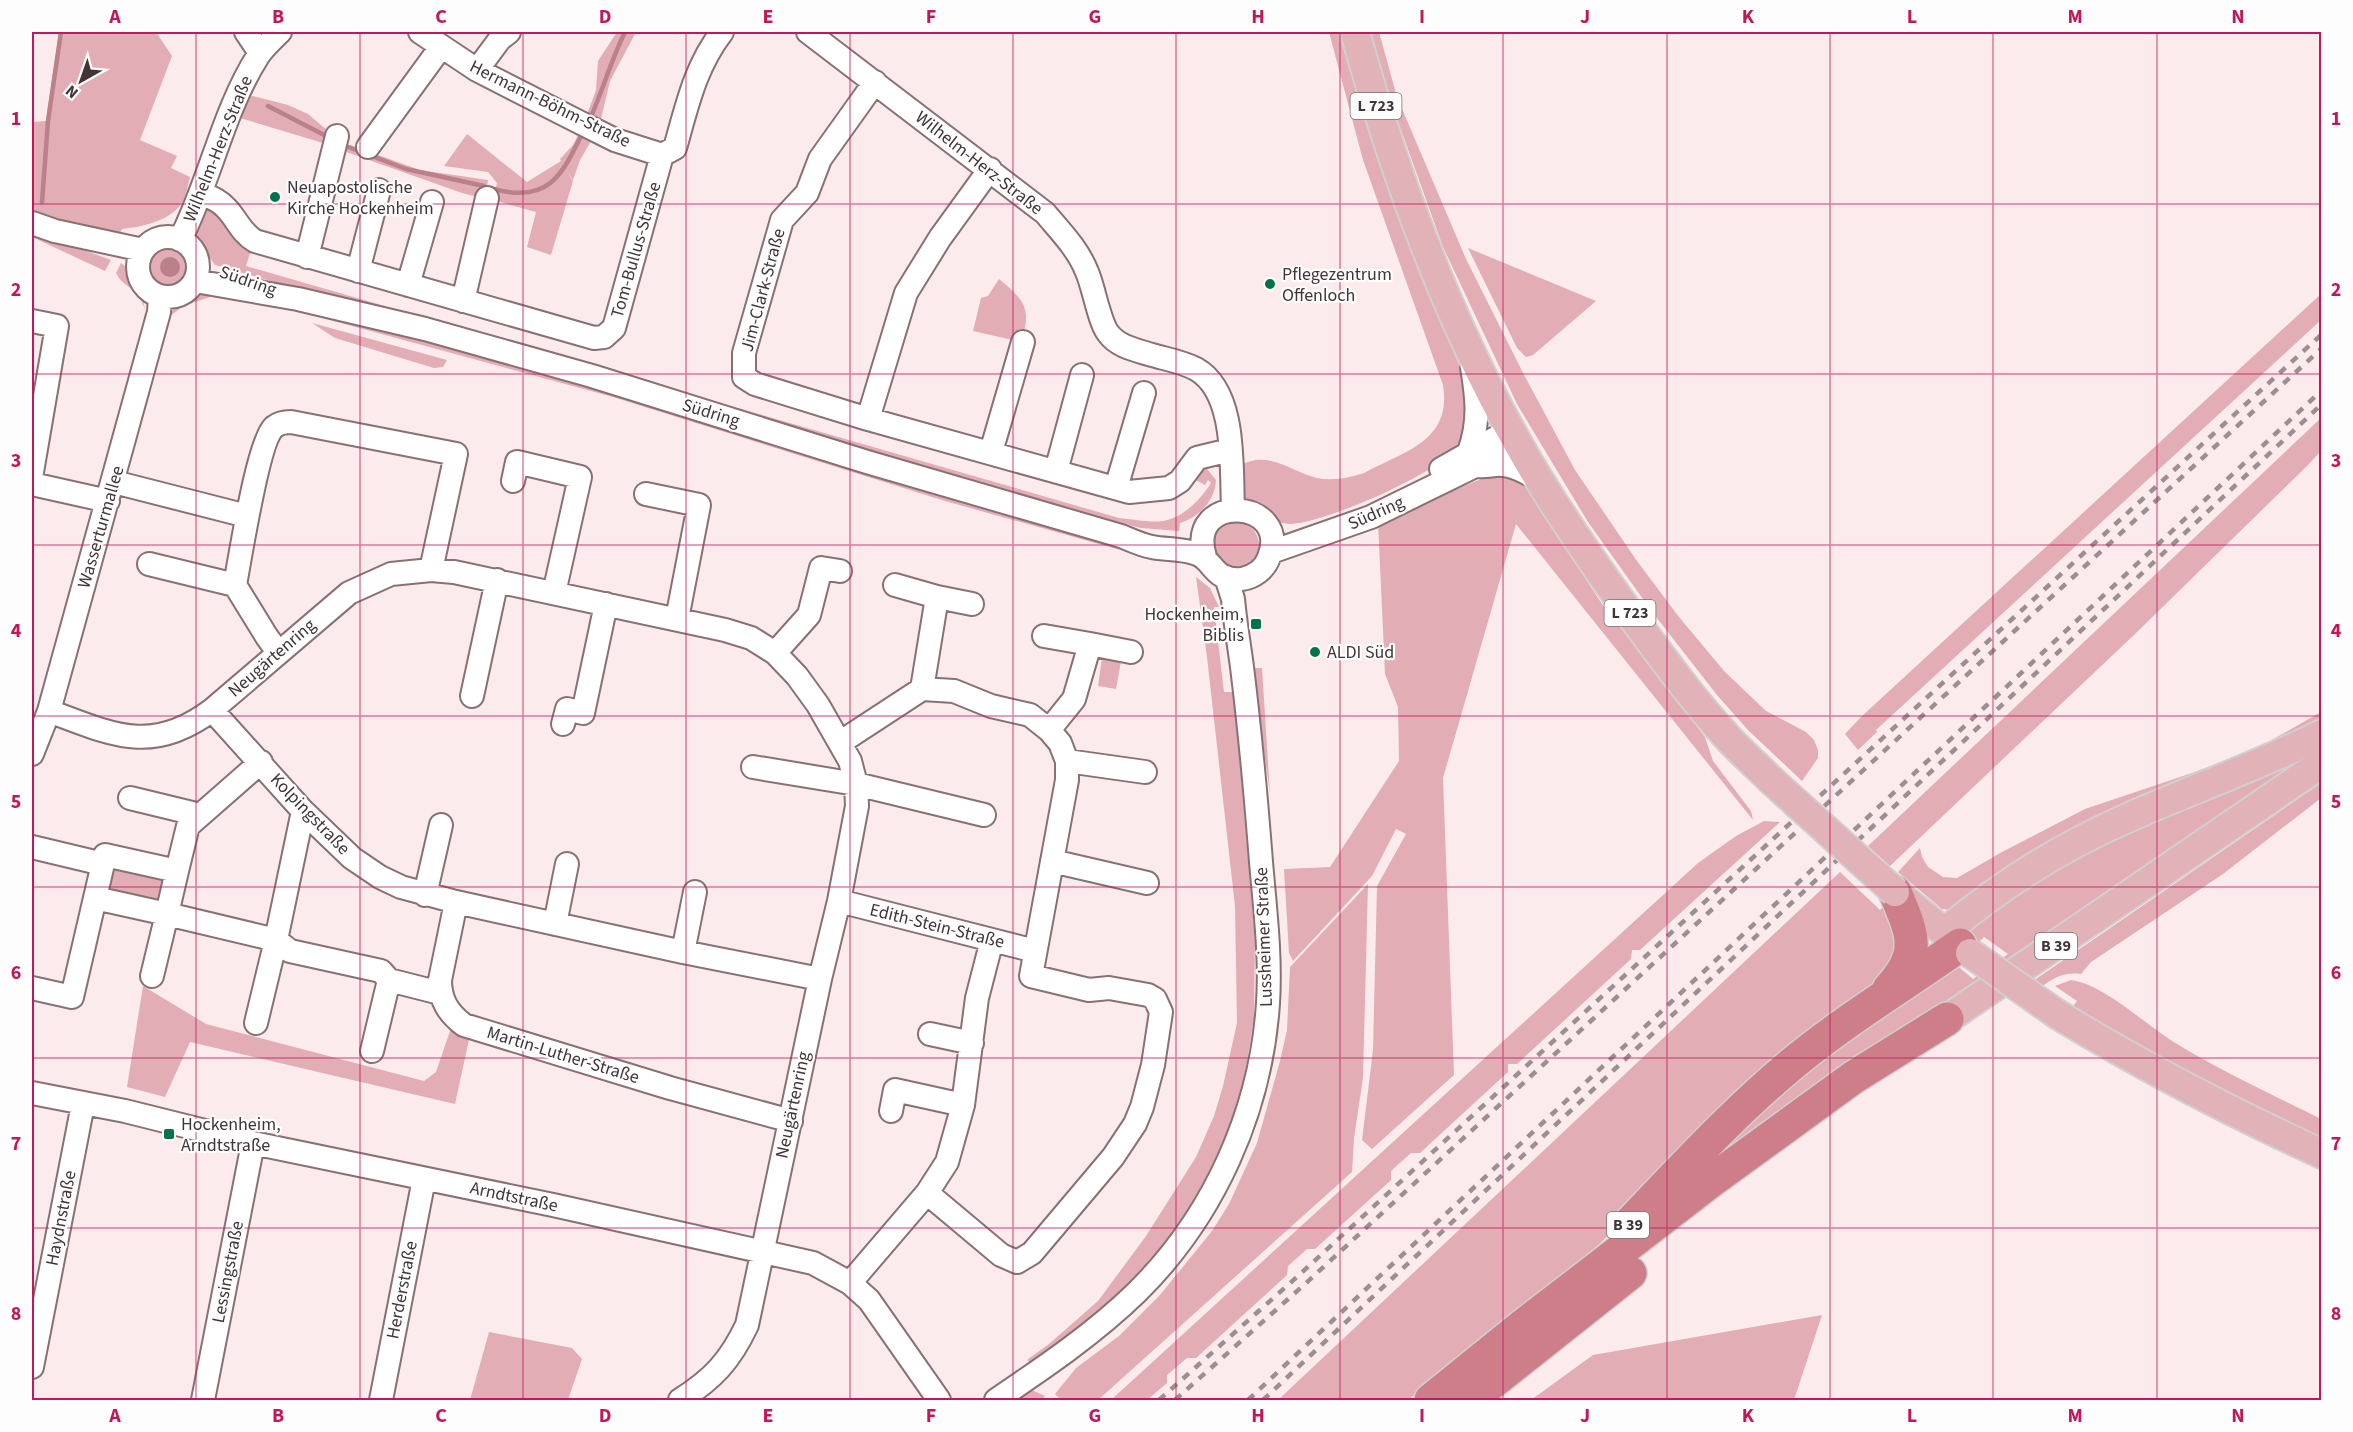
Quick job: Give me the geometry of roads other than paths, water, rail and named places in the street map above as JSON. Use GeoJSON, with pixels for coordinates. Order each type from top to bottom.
{"type":"FeatureCollection","features":[{"type":"Feature","properties":{"kind":"highway","name":"B 39"},"geometry":{"type":"LineString","coordinates":[[1880,999],[1901,976],[1910,959],[1912,941],[1895,892]]}},
{"type":"Feature","properties":{"kind":"highway","name":"B 39"},"geometry":{"type":"LineString","coordinates":[[1520,1328],[1583,1271],[1731,1118],[1763,1089],[1817,1044],[1900,987],[1958,943]]}},
{"type":"Feature","properties":{"kind":"highway","name":"B 39"},"geometry":{"type":"LineString","coordinates":[[1431,1401],[1520,1328],[1711,1181],[1854,1077],[1947,1019]]}},
{"type":"Feature","properties":{"kind":"highway","name":"B 39"},"geometry":{"type":"LineString","coordinates":[[1470,1401],[1864,1089],[1947,1019]]}},
{"type":"Feature","properties":{"kind":"main road","name":"L 723"},"geometry":{"type":"LineString","coordinates":[[1354,32],[1400,180],[1470,350],[1514,436],[1598,569],[1660,654],[1723,732],[1771,780],[1895,892],[1958,943]]}},
{"type":"Feature","properties":{"kind":"main road"},"geometry":{"type":"LineString","coordinates":[[2322,734],[2286,752],[2121,820],[2057,855],[1965,915],[1958,943],[2057,1014],[2108,1045],[2222,1108],[2322,1154]]}},
{"type":"Feature","properties":{"kind":"main road","name":"B 39"},"geometry":{"type":"LineString","coordinates":[[1947,1019],[2322,763]]}},
{"type":"Feature","properties":{"kind":"street"},"geometry":{"type":"LineString","coordinates":[[246,32],[260,53]]}},
{"type":"Feature","properties":{"kind":"street","name":"Wilhelm-Herz-Straße"},"geometry":{"type":"LineString","coordinates":[[180,240],[201,193],[240,90],[260,53],[280,32]]}},
{"type":"Feature","properties":{"kind":"street","name":"Hermann-Böhm-Straße"},"geometry":{"type":"LineString","coordinates":[[420,32],[477,70],[615,140],[662,155]]}},
{"type":"Feature","properties":{"kind":"street"},"geometry":{"type":"LineString","coordinates":[[477,70],[500,39],[509,32]]}},
{"type":"Feature","properties":{"kind":"street","name":"Tom-Bullus-Straße"},"geometry":{"type":"LineString","coordinates":[[201,193],[227,208],[247,236],[255,241],[594,338],[604,337],[614,328],[662,155],[675,148],[697,72],[706,52],[722,32]]}},
{"type":"Feature","properties":{"kind":"street","name":"Wilhelm-Herz-Straße"},"geometry":{"type":"LineString","coordinates":[[808,32],[1045,213],[1075,248],[1087,271],[1107,332],[1117,342],[1195,368],[1215,387],[1224,408],[1230,450],[1233,509]]}},
{"type":"Feature","properties":{"kind":"street"},"geometry":{"type":"LineString","coordinates":[[368,147],[441,47]]}},
{"type":"Feature","properties":{"kind":"street","name":"Jim-Clark-Straße"},"geometry":{"type":"LineString","coordinates":[[875,82],[820,159],[807,193],[782,220],[744,353],[744,377],[755,384],[868,419],[1129,492],[1169,488],[1180,481],[1197,458],[1230,450]]}},
{"type":"Feature","properties":{"kind":"street"},"geometry":{"type":"LineString","coordinates":[[307,257],[337,136]]}},
{"type":"Feature","properties":{"kind":"street"},"geometry":{"type":"LineString","coordinates":[[868,419],[906,293],[940,237],[990,169]]}},
{"type":"Feature","properties":{"kind":"street"},"geometry":{"type":"LineString","coordinates":[[358,271],[380,190]]}},
{"type":"Feature","properties":{"kind":"street"},"geometry":{"type":"LineString","coordinates":[[463,301],[487,198]]}},
{"type":"Feature","properties":{"kind":"street"},"geometry":{"type":"LineString","coordinates":[[408,285],[432,202]]}},
{"type":"Feature","properties":{"kind":"street"},"geometry":{"type":"LineString","coordinates":[[32,223],[141,258]]}},
{"type":"Feature","properties":{"kind":"street"},"geometry":{"type":"LineString","coordinates":[[160,296],[150,291],[142,282],[141,258],[157,239],[169,237],[180,240]]}},
{"type":"Feature","properties":{"kind":"street","name":"Südring"},"geometry":{"type":"LineString","coordinates":[[160,296],[173,297],[182,294],[196,272],[195,254],[180,240]]}},
{"type":"Feature","properties":{"kind":"street","name":"Südring"},"geometry":{"type":"LineString","coordinates":[[196,272],[425,329],[572,370],[1151,547],[1189,552],[1205,557]]}},
{"type":"Feature","properties":{"kind":"street","name":"Wasserturmallee"},"geometry":{"type":"LineString","coordinates":[[33,749],[49,711],[111,491],[159,312],[160,296]]}},
{"type":"Feature","properties":{"kind":"street"},"geometry":{"type":"LineString","coordinates":[[32,321],[57,326],[36,423],[32,472]]}},
{"type":"Feature","properties":{"kind":"street"},"geometry":{"type":"LineString","coordinates":[[991,452],[1023,342]]}},
{"type":"Feature","properties":{"kind":"street"},"geometry":{"type":"LineString","coordinates":[[1470,350],[1477,401],[1473,459]]}},
{"type":"Feature","properties":{"kind":"street"},"geometry":{"type":"LineString","coordinates":[[1056,471],[1082,375]]}},
{"type":"Feature","properties":{"kind":"street"},"geometry":{"type":"LineString","coordinates":[[1116,488],[1144,393]]}},
{"type":"Feature","properties":{"kind":"street"},"geometry":{"type":"LineString","coordinates":[[278,652],[235,585],[247,516],[268,434],[280,423],[291,422],[456,454],[431,570]]}},
{"type":"Feature","properties":{"kind":"street","name":"Südring"},"geometry":{"type":"LineString","coordinates":[[1271,552],[1371,517],[1514,436]]}},
{"type":"Feature","properties":{"kind":"street","name":"Südring"},"geometry":{"type":"LineString","coordinates":[[1268,528],[1292,529],[1334,519],[1432,474],[1473,459],[1490,467],[1502,465],[1518,469],[1540,480]]}},
{"type":"Feature","properties":{"kind":"street"},"geometry":{"type":"LineString","coordinates":[[513,481],[517,462],[580,477],[554,593]]}},
{"type":"Feature","properties":{"kind":"street"},"geometry":{"type":"LineString","coordinates":[[32,484],[111,491],[247,516]]}},
{"type":"Feature","properties":{"kind":"street"},"geometry":{"type":"LineString","coordinates":[[646,494],[699,505],[676,619]]}},
{"type":"Feature","properties":{"kind":"street"},"geometry":{"type":"LineString","coordinates":[[1233,509],[1247,510],[1259,517],[1268,528],[1272,540],[1271,552],[1267,562],[1252,576],[1243,579],[1226,577],[1217,573],[1205,557],[1202,549],[1204,532],[1210,521],[1220,513],[1233,509]]}},
{"type":"Feature","properties":{"kind":"street","name":"Südring"},"geometry":{"type":"LineString","coordinates":[[1121,536],[1183,535],[1204,532]]}},
{"type":"Feature","properties":{"kind":"street"},"geometry":{"type":"LineString","coordinates":[[149,564],[235,585]]}},
{"type":"Feature","properties":{"kind":"street"},"geometry":{"type":"LineString","coordinates":[[774,653],[809,615],[821,568],[840,572]]}},
{"type":"Feature","properties":{"kind":"street","name":"Neugärtenring"},"geometry":{"type":"LineString","coordinates":[[49,711],[106,732],[130,736],[159,736],[174,733],[195,723],[213,710],[349,593],[392,574],[431,570],[497,580],[676,619],[751,638],[774,653],[797,676],[841,742],[850,761],[856,784],[857,806],[839,901],[820,979],[747,1325],[725,1364],[680,1401]]}},
{"type":"Feature","properties":{"kind":"street","name":"Lussheimer Straße"},"geometry":{"type":"LineString","coordinates":[[1241,658],[1248,629],[1248,598],[1252,576]]}},
{"type":"Feature","properties":{"kind":"street","name":"Lussheimer Straße"},"geometry":{"type":"LineString","coordinates":[[996,1401],[1094,1329],[1138,1291],[1174,1250],[1197,1218],[1242,1131],[1263,1044],[1268,1003],[1268,954],[1256,796],[1241,658],[1235,628],[1233,599],[1226,577]]}},
{"type":"Feature","properties":{"kind":"street"},"geometry":{"type":"LineString","coordinates":[[472,696],[497,580]]}},
{"type":"Feature","properties":{"kind":"street"},"geometry":{"type":"LineString","coordinates":[[895,585],[936,597],[972,604]]}},
{"type":"Feature","properties":{"kind":"street"},"geometry":{"type":"LineString","coordinates":[[922,689],[936,597]]}},
{"type":"Feature","properties":{"kind":"street"},"geometry":{"type":"LineString","coordinates":[[563,724],[567,709],[583,712],[606,604]]}},
{"type":"Feature","properties":{"kind":"street"},"geometry":{"type":"LineString","coordinates":[[1044,636],[1131,652]]}},
{"type":"Feature","properties":{"kind":"street"},"geometry":{"type":"LineString","coordinates":[[1049,730],[1074,699],[1090,644]]}},
{"type":"Feature","properties":{"kind":"street"},"geometry":{"type":"LineString","coordinates":[[841,742],[922,689],[954,691],[991,706],[1030,716],[1049,730],[1060,743],[1066,761],[1067,780],[1031,976],[1089,990],[1124,989],[1148,995],[1155,999],[1161,1012],[1150,1075],[1135,1124],[1113,1157],[1032,1253],[1017,1262],[1001,1255],[927,1193]]}},
{"type":"Feature","properties":{"kind":"street","name":"Kolpingstraße"},"geometry":{"type":"LineString","coordinates":[[213,710],[303,812],[352,858],[380,877],[425,895],[683,952],[820,979]]}},
{"type":"Feature","properties":{"kind":"street"},"geometry":{"type":"LineString","coordinates":[[1066,761],[1145,772]]}},
{"type":"Feature","properties":{"kind":"street"},"geometry":{"type":"LineString","coordinates":[[153,976],[188,826],[261,762]]}},
{"type":"Feature","properties":{"kind":"street"},"geometry":{"type":"LineString","coordinates":[[753,767],[856,784],[984,815]]}},
{"type":"Feature","properties":{"kind":"street"},"geometry":{"type":"LineString","coordinates":[[130,798],[200,816]]}},
{"type":"Feature","properties":{"kind":"street"},"geometry":{"type":"LineString","coordinates":[[256,1023],[303,812]]}},
{"type":"Feature","properties":{"kind":"street"},"geometry":{"type":"LineString","coordinates":[[425,895],[441,825]]}},
{"type":"Feature","properties":{"kind":"street"},"geometry":{"type":"LineString","coordinates":[[32,847],[103,864]]}},
{"type":"Feature","properties":{"kind":"street"},"geometry":{"type":"LineString","coordinates":[[32,988],[72,997],[105,855],[177,871]]}},
{"type":"Feature","properties":{"kind":"street"},"geometry":{"type":"LineString","coordinates":[[1053,861],[1147,883]]}},
{"type":"Feature","properties":{"kind":"street"},"geometry":{"type":"LineString","coordinates":[[555,924],[567,864]]}},
{"type":"Feature","properties":{"kind":"street"},"geometry":{"type":"LineString","coordinates":[[683,952],[695,892]]}},
{"type":"Feature","properties":{"kind":"street"},"geometry":{"type":"LineString","coordinates":[[95,898],[276,940],[290,951],[381,970],[388,980],[440,993],[440,980],[456,902]]}},
{"type":"Feature","properties":{"kind":"street","name":"Edith-Stein-Straße"},"geometry":{"type":"LineString","coordinates":[[839,901],[1035,951]]}},
{"type":"Feature","properties":{"kind":"street"},"geometry":{"type":"LineString","coordinates":[[850,1283],[927,1193],[947,1162],[963,1105],[977,998],[992,940]]}},
{"type":"Feature","properties":{"kind":"street"},"geometry":{"type":"LineString","coordinates":[[372,1050],[388,980]]}},
{"type":"Feature","properties":{"kind":"street","name":"Martin-Luther-Straße"},"geometry":{"type":"LineString","coordinates":[[440,993],[447,1009],[464,1025],[670,1088],[791,1121]]}},
{"type":"Feature","properties":{"kind":"street"},"geometry":{"type":"LineString","coordinates":[[930,1034],[972,1043]]}},
{"type":"Feature","properties":{"kind":"street"},"geometry":{"type":"LineString","coordinates":[[891,1111],[895,1090],[963,1105]]}},
{"type":"Feature","properties":{"kind":"street","name":"Arndtstraße"},"geometry":{"type":"LineString","coordinates":[[32,1093],[144,1115],[253,1143],[813,1263],[850,1283],[869,1300],[940,1400]]}},
{"type":"Feature","properties":{"kind":"street","name":"Haydnstraße"},"geometry":{"type":"LineString","coordinates":[[32,1367],[83,1104]]}},
{"type":"Feature","properties":{"kind":"street","name":"Lessingstraße"},"geometry":{"type":"LineString","coordinates":[[203,1401],[253,1143]]}},
{"type":"Feature","properties":{"kind":"street","name":"Herderstraße"},"geometry":{"type":"LineString","coordinates":[[381,1401],[424,1179]]}},
{"type":"Feature","properties":{"kind":"waterway"},"geometry":{"type":"LineString","coordinates":[[42,202],[48,121],[61,32]]}},
{"type":"Feature","properties":{"kind":"waterway"},"geometry":{"type":"LineString","coordinates":[[590,119],[625,32]]}},
{"type":"Feature","properties":{"kind":"waterway"},"geometry":{"type":"LineString","coordinates":[[268,106],[330,138]]}},
{"type":"Feature","properties":{"kind":"waterway"},"geometry":{"type":"LineString","coordinates":[[494,189],[513,193],[541,189],[560,173],[583,132]]}},
{"type":"Feature","properties":{"kind":"waterway"},"geometry":{"type":"LineString","coordinates":[[343,145],[406,169],[484,186]]}},
{"type":"Feature","properties":{"kind":"railway"},"geometry":{"type":"LineString","coordinates":[[1159,1400],[1298,1276],[2322,334]]}},
{"type":"Feature","properties":{"kind":"railway"},"geometry":{"type":"LineString","coordinates":[[1175,1400],[1305,1284],[2322,348]]}},
{"type":"Feature","properties":{"kind":"railway"},"geometry":{"type":"LineString","coordinates":[[1248,1400],[2322,390]]}},
{"type":"Feature","properties":{"kind":"railway"},"geometry":{"type":"LineString","coordinates":[[1263,1400],[2322,404]]}},
{"type":"Feature","properties":{"kind":"place","name":"Neuapostolische Kirche Hockenheim"},"geometry":{"type":"Point","coordinates":[275,197]}},
{"type":"Feature","properties":{"kind":"place","name":"Pflegezentrum Offenloch"},"geometry":{"type":"Point","coordinates":[1270,284]}},
{"type":"Feature","properties":{"kind":"place","name":"Hockenheim, Biblis"},"geometry":{"type":"Point","coordinates":[1256,624]}},
{"type":"Feature","properties":{"kind":"place","name":"ALDI Süd"},"geometry":{"type":"Point","coordinates":[1315,652]}},
{"type":"Feature","properties":{"kind":"place","name":"Hockenheim, Arndtstraße"},"geometry":{"type":"Point","coordinates":[169,1134]}}]}
